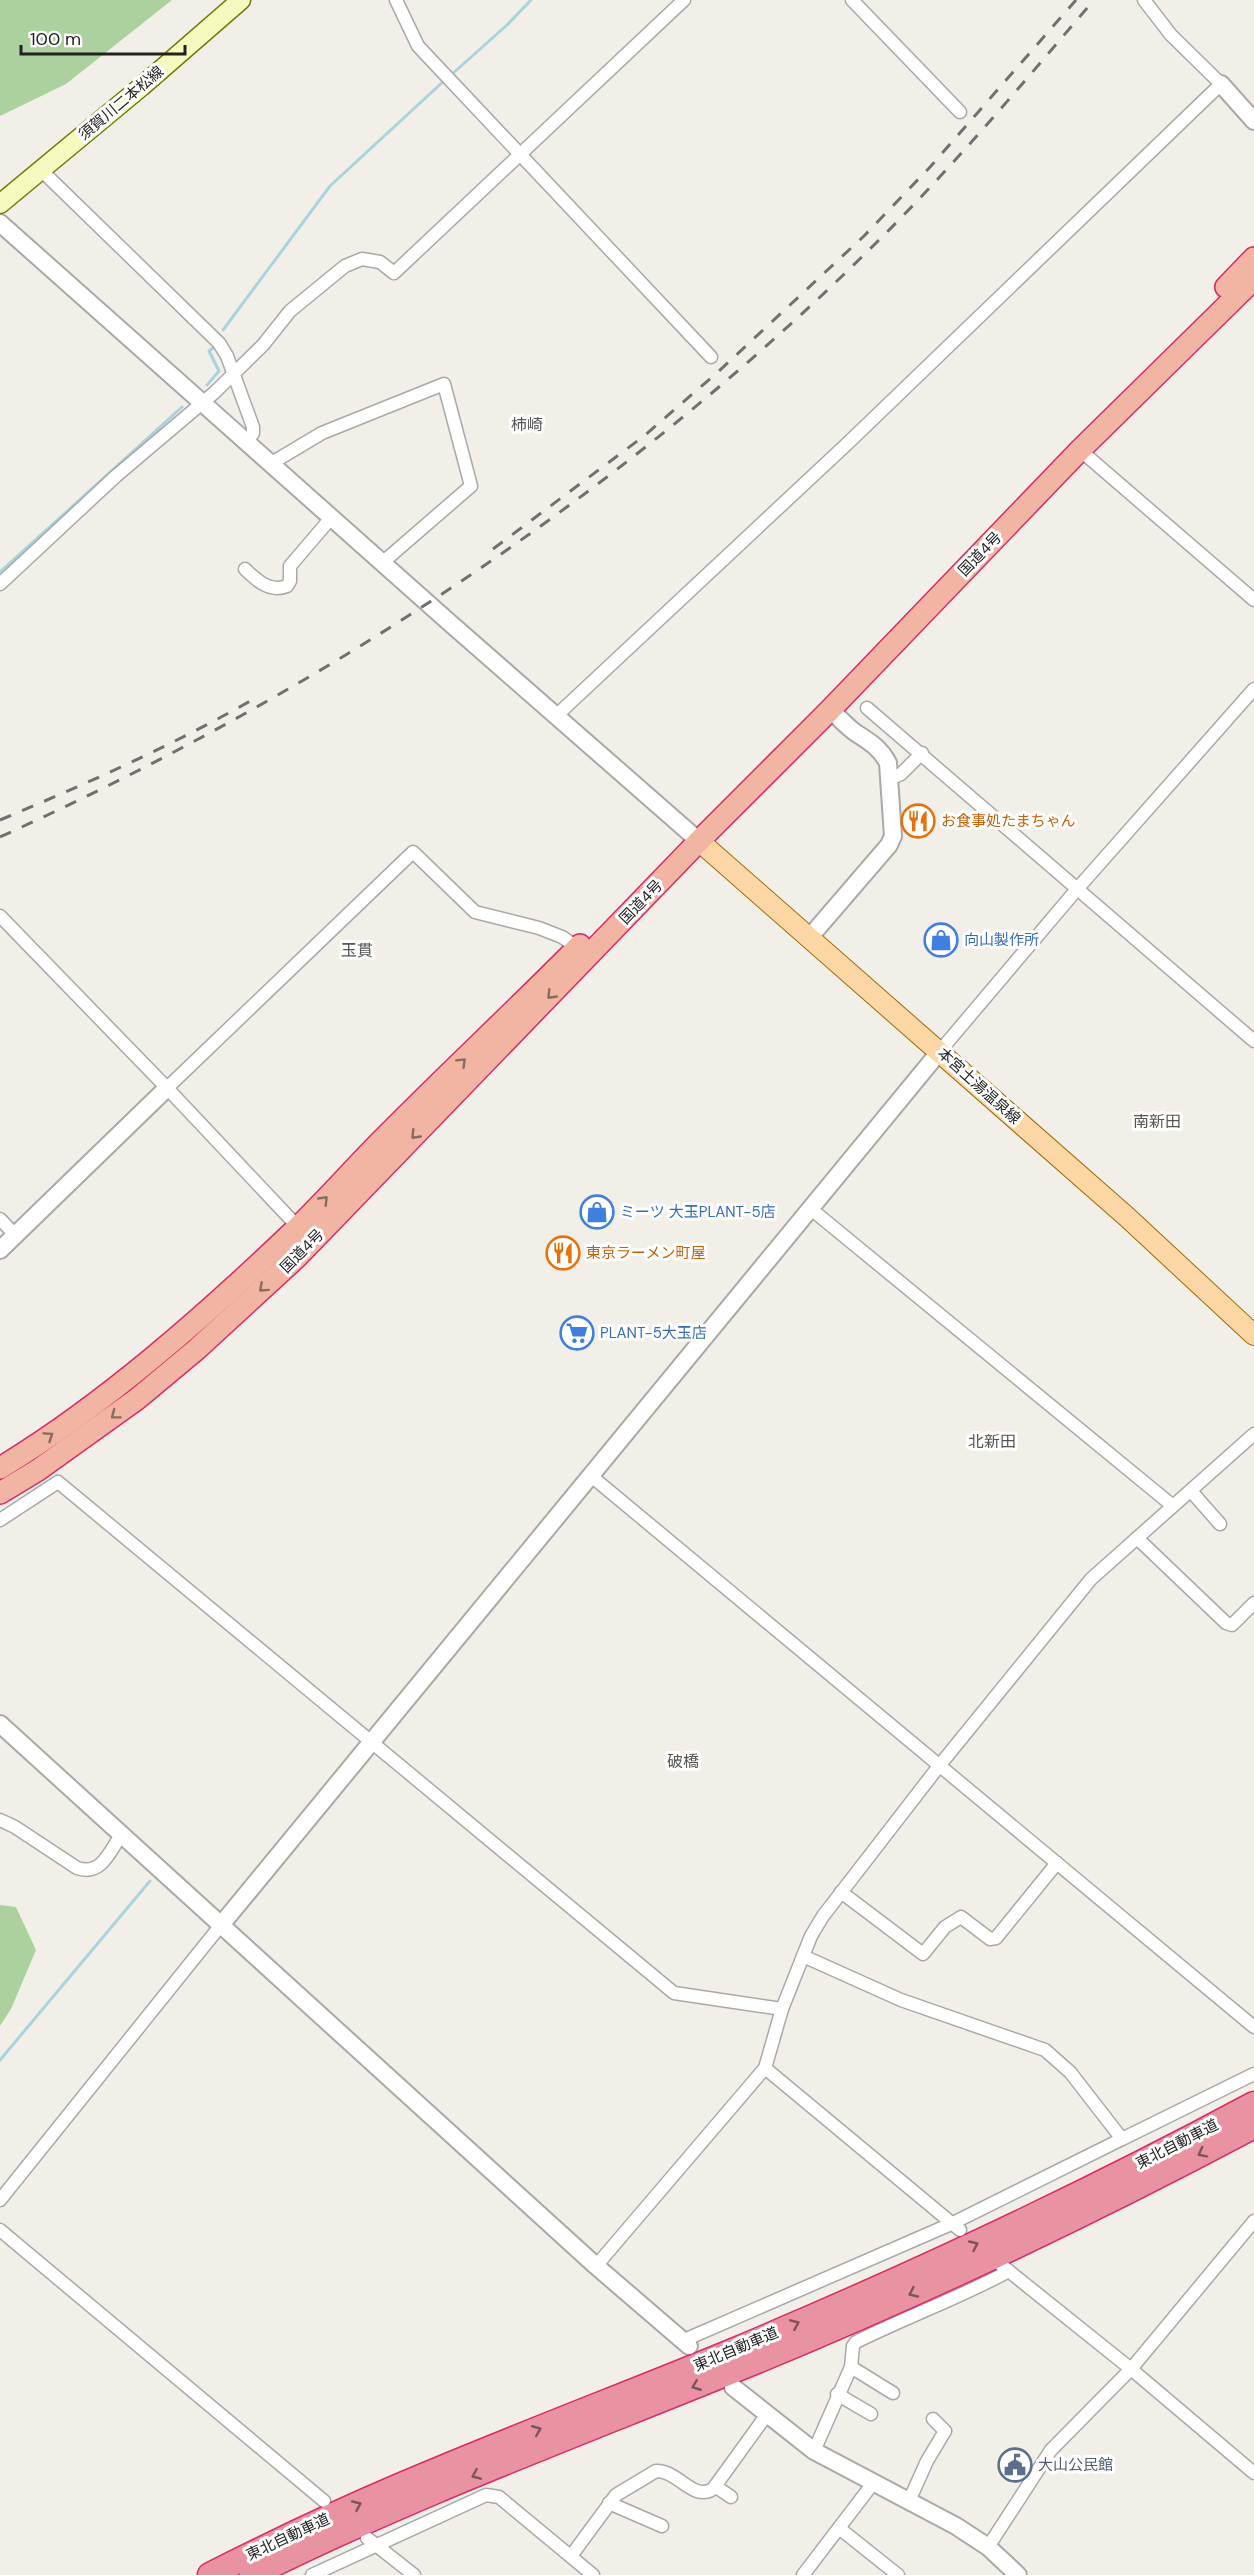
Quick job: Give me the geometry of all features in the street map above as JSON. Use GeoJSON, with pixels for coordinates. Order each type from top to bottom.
{"type":"FeatureCollection","features":[{"type":"Feature","properties":{"kind":"highway","name":"国道4号"},"geometry":{"type":"LineString","coordinates":[[0,1468],[53,1434],[136,1371],[298,1227],[385,1137],[693,836],[1254,258]]}},
{"type":"Feature","properties":{"kind":"highway","name":"国道4号"},"geometry":{"type":"LineString","coordinates":[[0,1493],[38,1470],[137,1399],[197,1349],[276,1277],[532,1015],[693,836],[830,710],[1080,450],[1254,279]]}},
{"type":"Feature","properties":{"kind":"highway","name":"東北自動車道"},"geometry":{"type":"LineString","coordinates":[[210,2575],[295,2533],[397,2487],[718,2357],[924,2268],[1064,2202],[1254,2104]]}},
{"type":"Feature","properties":{"kind":"highway","name":"東北自動車道"},"geometry":{"type":"LineString","coordinates":[[252,2575],[306,2548],[409,2503],[857,2319],[1065,2222],[1254,2126]]}},
{"type":"Feature","properties":{"kind":"main road","name":"須賀川二本松線"},"geometry":{"type":"LineString","coordinates":[[0,204],[241,0]]}},
{"type":"Feature","properties":{"kind":"main road","name":"本宮土湯温泉線"},"geometry":{"type":"LineString","coordinates":[[693,836],[1127,1217],[1254,1335]]}},
{"type":"Feature","properties":{"kind":"street"},"geometry":{"type":"LineString","coordinates":[[396,0],[418,46],[711,357]]}},
{"type":"Feature","properties":{"kind":"street"},"geometry":{"type":"LineString","coordinates":[[0,584],[116,476],[234,374],[263,345],[290,311],[345,266],[362,259],[380,262],[394,273],[684,0]]}},
{"type":"Feature","properties":{"kind":"street"},"geometry":{"type":"LineString","coordinates":[[852,0],[960,112]]}},
{"type":"Feature","properties":{"kind":"street"},"geometry":{"type":"LineString","coordinates":[[1144,0],[1171,35],[1221,84],[1254,121]]}},
{"type":"Feature","properties":{"kind":"street"},"geometry":{"type":"LineString","coordinates":[[557,715],[849,442],[1221,84]]}},
{"type":"Feature","properties":{"kind":"street"},"geometry":{"type":"LineString","coordinates":[[41,170],[219,343],[234,374],[253,427],[253,433],[246,443]]}},
{"type":"Feature","properties":{"kind":"street"},"geometry":{"type":"LineString","coordinates":[[0,223],[693,836]]}},
{"type":"Feature","properties":{"kind":"street"},"geometry":{"type":"LineString","coordinates":[[270,464],[322,433],[444,384],[471,486],[382,562]]}},
{"type":"Feature","properties":{"kind":"street"},"geometry":{"type":"LineString","coordinates":[[1080,450],[1254,600]]}},
{"type":"Feature","properties":{"kind":"street"},"geometry":{"type":"LineString","coordinates":[[245,569],[263,585],[278,589],[287,586],[290,580],[290,566],[331,518]]}},
{"type":"Feature","properties":{"kind":"street"},"geometry":{"type":"LineString","coordinates":[[0,2200],[371,1740],[940,1051],[1078,888],[1254,689]]}},
{"type":"Feature","properties":{"kind":"street"},"geometry":{"type":"LineString","coordinates":[[867,708],[1254,1041]]}},
{"type":"Feature","properties":{"kind":"street"},"geometry":{"type":"LineString","coordinates":[[809,938],[889,845],[893,836],[890,779],[888,763],[883,753],[830,710]]}},
{"type":"Feature","properties":{"kind":"street"},"geometry":{"type":"LineString","coordinates":[[890,779],[901,774],[922,753]]}},
{"type":"Feature","properties":{"kind":"street"},"geometry":{"type":"LineString","coordinates":[[0,1250],[413,852],[475,912],[539,928],[562,937],[578,948]]}},
{"type":"Feature","properties":{"kind":"street"},"geometry":{"type":"LineString","coordinates":[[0,916],[298,1227]]}},
{"type":"Feature","properties":{"kind":"street"},"geometry":{"type":"LineString","coordinates":[[811,1209],[1173,1506]]}},
{"type":"Feature","properties":{"kind":"street"},"geometry":{"type":"LineString","coordinates":[[0,1219],[15,1235]]}},
{"type":"Feature","properties":{"kind":"street"},"geometry":{"type":"LineString","coordinates":[[596,2266],[765,2068],[782,2009],[802,1956],[823,1916],[939,1766],[1091,1580],[1254,1434]]}},
{"type":"Feature","properties":{"kind":"street"},"geometry":{"type":"LineString","coordinates":[[590,1475],[1254,2027]]}},
{"type":"Feature","properties":{"kind":"street"},"geometry":{"type":"LineString","coordinates":[[0,1520],[58,1482],[674,1993],[782,2009]]}},
{"type":"Feature","properties":{"kind":"street"},"geometry":{"type":"LineString","coordinates":[[1191,1491],[1220,1524]]}},
{"type":"Feature","properties":{"kind":"street"},"geometry":{"type":"LineString","coordinates":[[1137,1538],[1226,1623],[1232,1625],[1254,1603]]}},
{"type":"Feature","properties":{"kind":"street"},"geometry":{"type":"LineString","coordinates":[[0,1724],[596,2266],[686,2343],[956,2227],[1122,2139],[1254,2074]]}},
{"type":"Feature","properties":{"kind":"street"},"geometry":{"type":"LineString","coordinates":[[0,1820],[15,1827],[77,1868],[87,1871],[92,1870],[105,1859],[121,1835]]}},
{"type":"Feature","properties":{"kind":"street"},"geometry":{"type":"LineString","coordinates":[[841,1892],[923,1954],[945,1927],[961,1917],[990,1940],[996,1938],[1057,1863]]}},
{"type":"Feature","properties":{"kind":"street"},"geometry":{"type":"LineString","coordinates":[[802,1956],[901,2001],[1045,2050],[1070,2072],[1122,2139]]}},
{"type":"Feature","properties":{"kind":"street"},"geometry":{"type":"LineString","coordinates":[[765,2068],[956,2227]]}},
{"type":"Feature","properties":{"kind":"street"},"geometry":{"type":"LineString","coordinates":[[988,2547],[1051,2450],[1131,2369],[1254,2221]]}},
{"type":"Feature","properties":{"kind":"street"},"geometry":{"type":"LineString","coordinates":[[0,2230],[324,2502]]}},
{"type":"Feature","properties":{"kind":"street"},"geometry":{"type":"LineString","coordinates":[[814,2451],[837,2394],[851,2367],[853,2346],[856,2342],[971,2292],[1004,2267],[1131,2369],[1254,2473]]}},
{"type":"Feature","properties":{"kind":"street"},"geometry":{"type":"LineString","coordinates":[[851,2367],[894,2393]]}},
{"type":"Feature","properties":{"kind":"street"},"geometry":{"type":"LineString","coordinates":[[733,2387],[814,2451],[956,2526],[988,2547],[1018,2575]]}},
{"type":"Feature","properties":{"kind":"street"},"geometry":{"type":"LineString","coordinates":[[837,2394],[871,2414]]}},
{"type":"Feature","properties":{"kind":"street"},"geometry":{"type":"LineString","coordinates":[[571,2556],[616,2495],[656,2471],[672,2474],[702,2494],[715,2486],[768,2413]]}},
{"type":"Feature","properties":{"kind":"street"},"geometry":{"type":"LineString","coordinates":[[909,2501],[927,2461],[945,2431],[933,2419]]}},
{"type":"Feature","properties":{"kind":"street"},"geometry":{"type":"LineString","coordinates":[[803,2575],[874,2482]]}},
{"type":"Feature","properties":{"kind":"street"},"geometry":{"type":"LineString","coordinates":[[715,2486],[731,2497]]}},
{"type":"Feature","properties":{"kind":"street"},"geometry":{"type":"LineString","coordinates":[[312,2575],[372,2542],[486,2494],[499,2497],[593,2575]]}},
{"type":"Feature","properties":{"kind":"street"},"geometry":{"type":"LineString","coordinates":[[609,2503],[662,2526]]}},
{"type":"Feature","properties":{"kind":"street"},"geometry":{"type":"LineString","coordinates":[[839,2528],[898,2575]]}},
{"type":"Feature","properties":{"kind":"street"},"geometry":{"type":"LineString","coordinates":[[372,2542],[414,2575]]}},
{"type":"Feature","properties":{"kind":"green space"},"geometry":{"type":"Polygon","coordinates":[[[0,0],[172,0],[66,84],[0,116],[0,0]]]}},
{"type":"Feature","properties":{"kind":"green space"},"geometry":{"type":"Polygon","coordinates":[[[0,1905],[16,1907],[36,1950],[11,2009],[0,2026],[0,1905]]]}},
{"type":"Feature","properties":{"kind":"waterway"},"geometry":{"type":"LineString","coordinates":[[451,75],[507,25],[531,0]]}},
{"type":"Feature","properties":{"kind":"waterway"},"geometry":{"type":"LineString","coordinates":[[223,330],[330,186],[446,79]]}},
{"type":"Feature","properties":{"kind":"waterway"},"geometry":{"type":"LineString","coordinates":[[207,385],[219,371],[209,351],[213,348]]}},
{"type":"Feature","properties":{"kind":"waterway"},"geometry":{"type":"LineString","coordinates":[[0,572],[182,407]]}},
{"type":"Feature","properties":{"kind":"waterway"},"geometry":{"type":"LineString","coordinates":[[0,2060],[150,1881]]}},
{"type":"Feature","properties":{"kind":"railway"},"geometry":{"type":"LineString","coordinates":[[493,549],[644,436],[719,371],[864,236],[931,166],[1076,0]]}},
{"type":"Feature","properties":{"kind":"railway"},"geometry":{"type":"LineString","coordinates":[[0,837],[120,780],[237,718],[352,651],[464,580],[572,503],[677,422],[778,335],[875,244],[960,155],[1094,0]]}},
{"type":"Feature","properties":{"kind":"railway"},"geometry":{"type":"LineString","coordinates":[[0,820],[128,764],[252,700]]}},
{"type":"Feature","properties":{"kind":"place","name":"お食事処たまちゃん"},"geometry":{"type":"Point","coordinates":[918,821]}},
{"type":"Feature","properties":{"kind":"place","name":"向山製作所"},"geometry":{"type":"Point","coordinates":[941,940]}},
{"type":"Feature","properties":{"kind":"place","name":"ミーツ 大玉PLANT-5店"},"geometry":{"type":"Point","coordinates":[597,1212]}},
{"type":"Feature","properties":{"kind":"place","name":"東京ラーメン町屋"},"geometry":{"type":"Point","coordinates":[563,1253]}},
{"type":"Feature","properties":{"kind":"place","name":"PLANT-5大玉店"},"geometry":{"type":"Point","coordinates":[577,1333]}},
{"type":"Feature","properties":{"kind":"place","name":"大山公民館"},"geometry":{"type":"Point","coordinates":[1015,2465]}},
{"type":"Feature","properties":{"kind":"district","name":"柿崎"},"geometry":{"type":"Point","coordinates":[527,424]}},
{"type":"Feature","properties":{"kind":"district","name":"玉貫"},"geometry":{"type":"Point","coordinates":[357,950]}},
{"type":"Feature","properties":{"kind":"district","name":"南新田"},"geometry":{"type":"Point","coordinates":[1157,1121]}},
{"type":"Feature","properties":{"kind":"district","name":"北新田"},"geometry":{"type":"Point","coordinates":[992,1441]}},
{"type":"Feature","properties":{"kind":"district","name":"破橋"},"geometry":{"type":"Point","coordinates":[683,1761]}}]}
